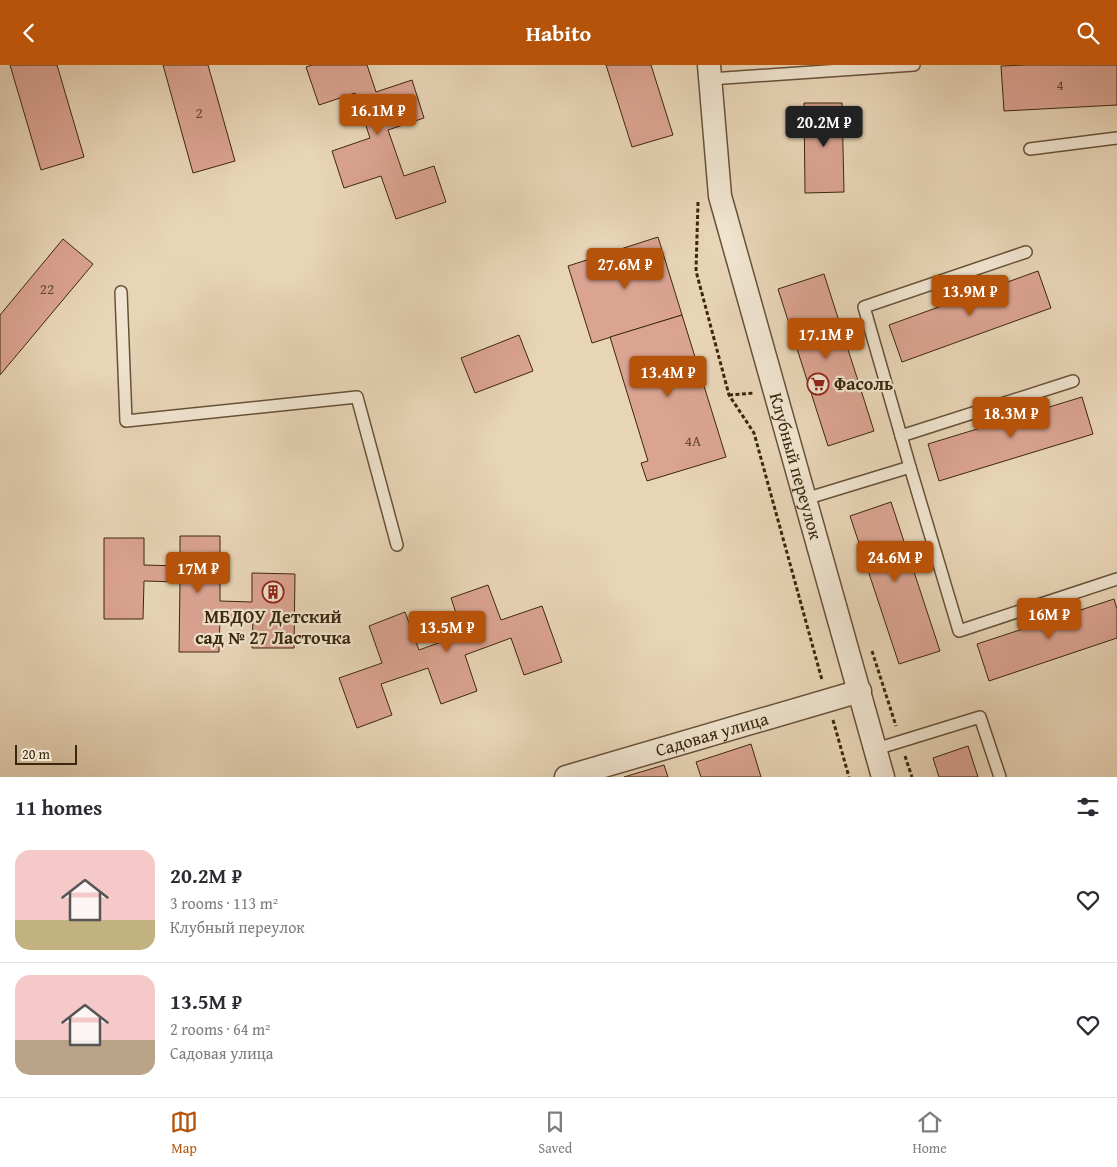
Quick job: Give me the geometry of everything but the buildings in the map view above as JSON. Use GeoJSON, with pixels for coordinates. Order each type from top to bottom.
{"type":"FeatureCollection","features":[{"type":"Feature","properties":{"kind":"street","name":"Клубный переулок"},"geometry":{"type":"LineString","coordinates":[[710,72],[720,196],[883,777]]}},
{"type":"Feature","properties":{"kind":"street","name":"Садовая улица"},"geometry":{"type":"LineString","coordinates":[[566,777],[860,691]]}},
{"type":"Feature","properties":{"kind":"lane"},"geometry":{"type":"LineString","coordinates":[[710,72],[914,65]]}},
{"type":"Feature","properties":{"kind":"lane"},"geometry":{"type":"LineString","coordinates":[[1030,149],[1117,138]]}},
{"type":"Feature","properties":{"kind":"lane"},"geometry":{"type":"LineString","coordinates":[[1026,252],[864,307],[958,631],[1117,579]]}},
{"type":"Feature","properties":{"kind":"lane"},"geometry":{"type":"LineString","coordinates":[[121,292],[126,421],[357,397],[397,545]]}},
{"type":"Feature","properties":{"kind":"lane"},"geometry":{"type":"LineString","coordinates":[[901,436],[1073,381]]}},
{"type":"Feature","properties":{"kind":"lane"},"geometry":{"type":"LineString","coordinates":[[805,499],[910,467]]}},
{"type":"Feature","properties":{"kind":"lane"},"geometry":{"type":"LineString","coordinates":[[876,749],[980,717],[1000,777]]}},
{"type":"Feature","properties":{"kind":"path"},"geometry":{"type":"LineString","coordinates":[[698,193],[696,271],[729,395],[754,433],[849,777]]}},
{"type":"Feature","properties":{"kind":"place","name":"Фасоль"},"geometry":{"type":"Point","coordinates":[818,384]}},
{"type":"Feature","properties":{"kind":"place","name":"МБДОУ Детский сад № 27 Ласточка"},"geometry":{"type":"Point","coordinates":[273,592]}}]}
